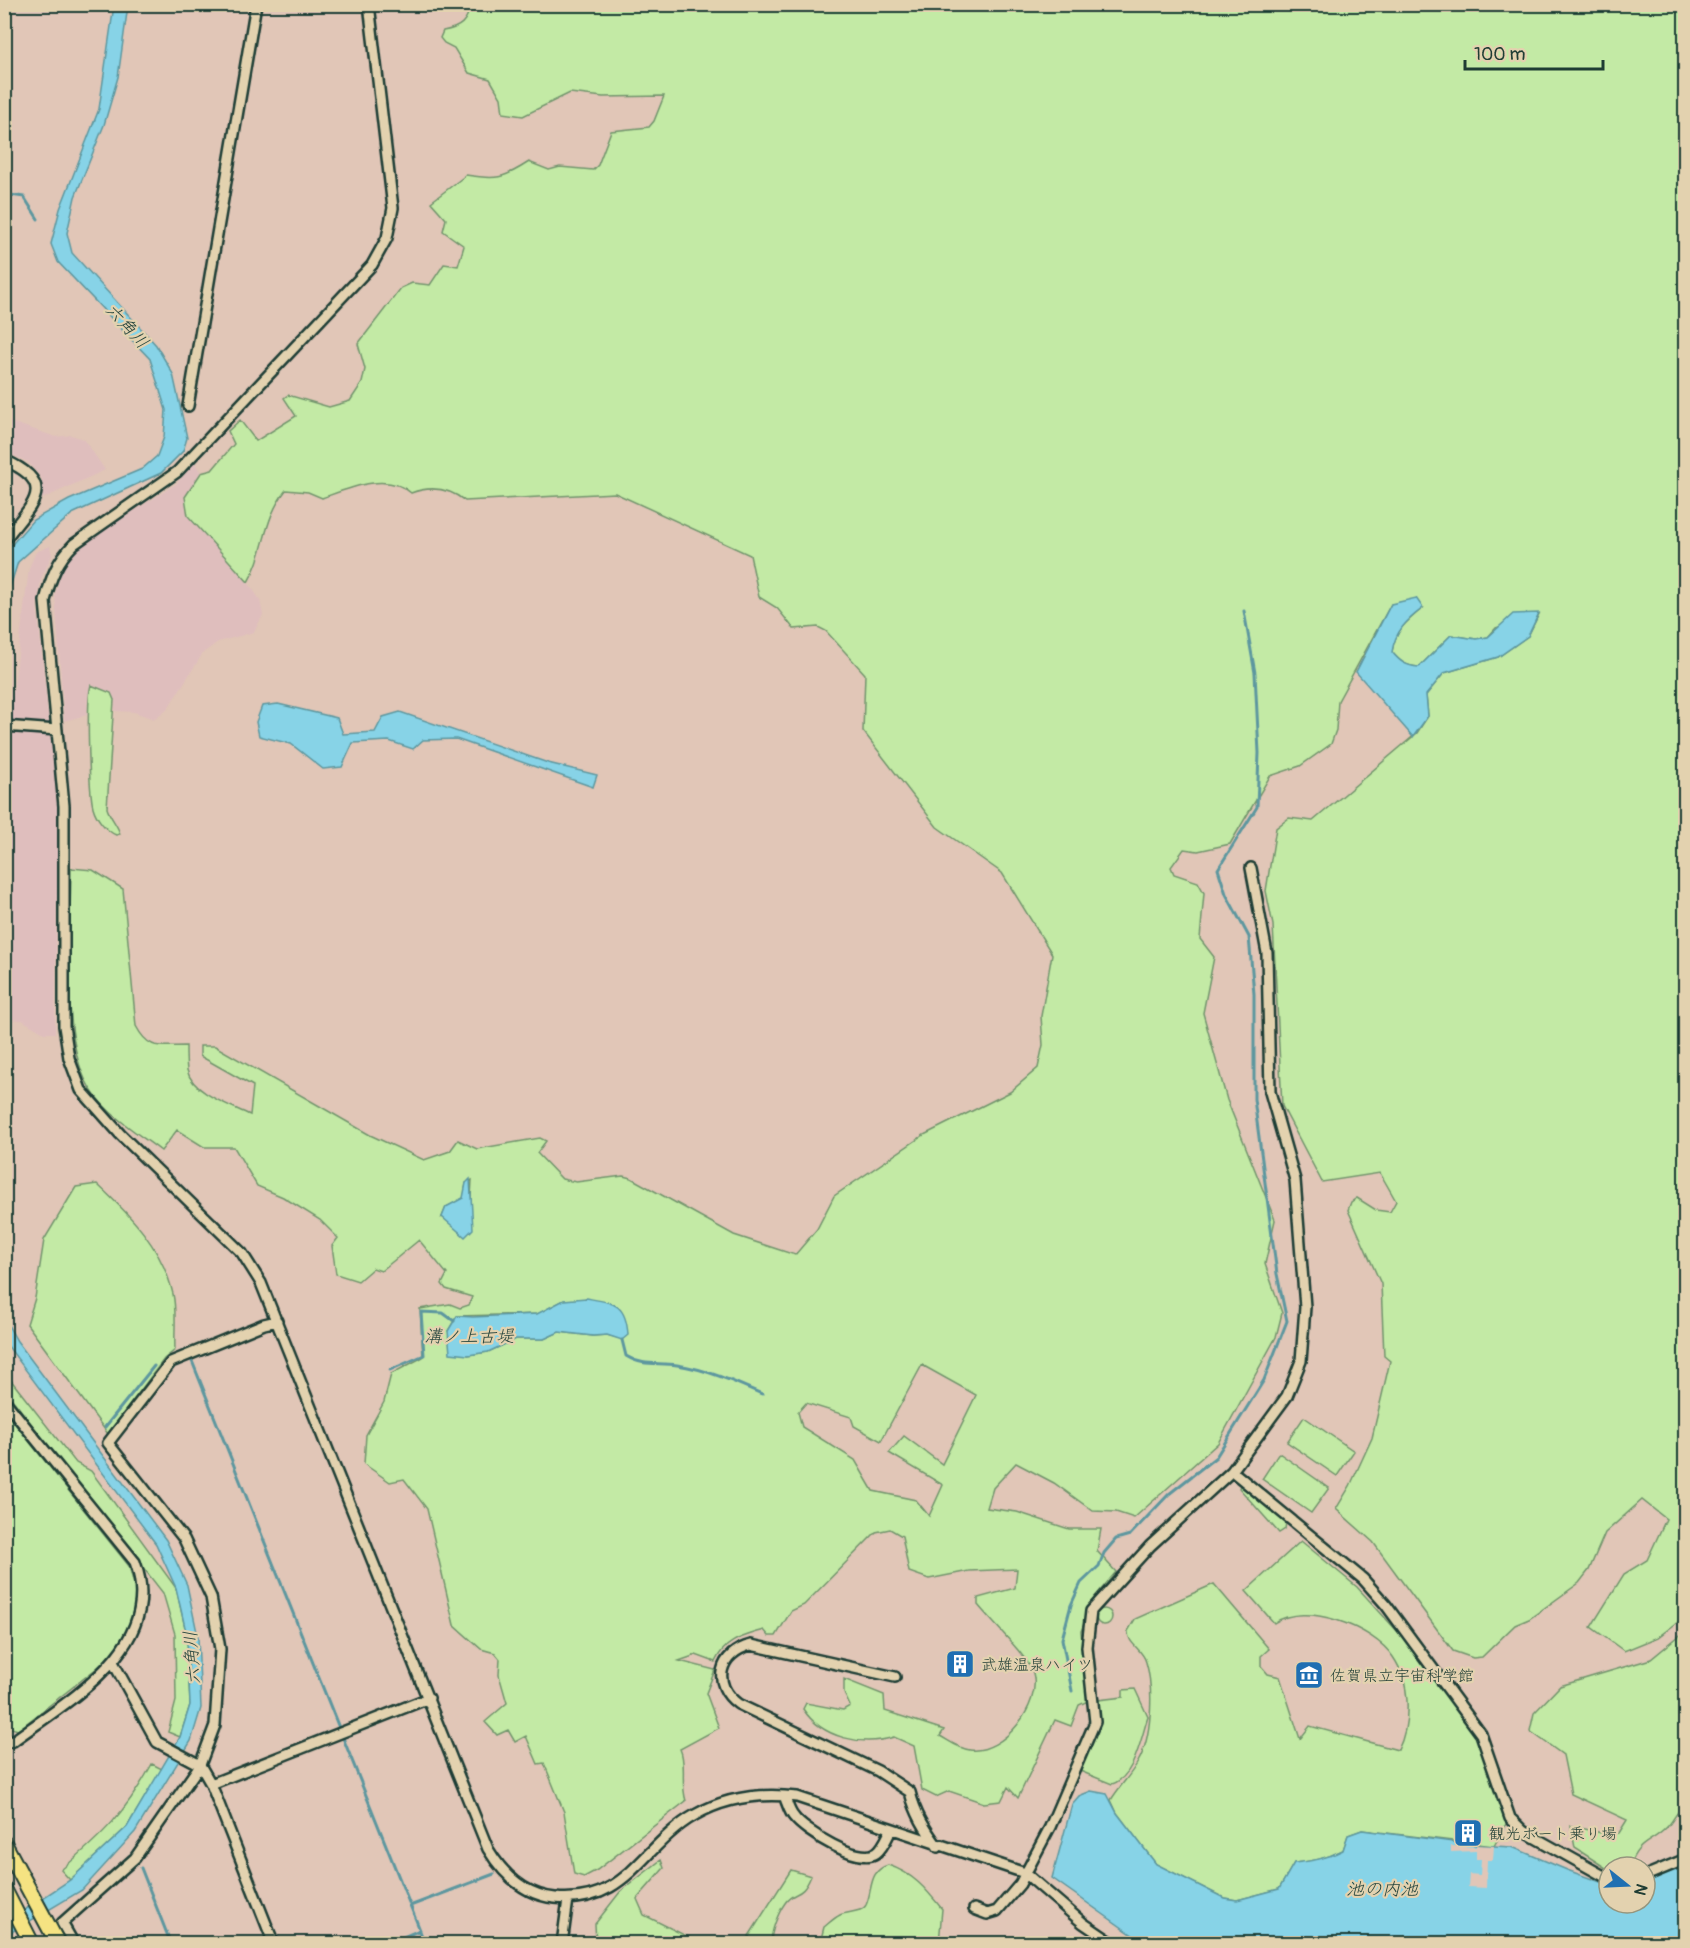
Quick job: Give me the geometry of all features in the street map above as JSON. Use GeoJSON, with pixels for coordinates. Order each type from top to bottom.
{"type":"FeatureCollection","features":[{"type":"Feature","properties":{"kind":"highway"},"geometry":{"type":"LineString","coordinates":[[4,1843],[58,1944]]}},
{"type":"Feature","properties":{"kind":"highway"},"geometry":{"type":"LineString","coordinates":[[4,1889],[32,1944]]}},
{"type":"Feature","properties":{"kind":"street"},"geometry":{"type":"LineString","coordinates":[[188,406],[256,4]]}},
{"type":"Feature","properties":{"kind":"street"},"geometry":{"type":"LineString","coordinates":[[369,4],[393,208],[387,238],[372,265],[177,472],[74,544],[61,558],[51,576],[45,601],[64,806],[64,1026],[69,1058],[81,1090],[99,1113],[242,1253],[261,1283],[488,1849],[509,1878],[528,1890],[548,1897],[568,1899],[594,1897],[614,1886],[695,1815],[726,1802],[768,1794],[797,1797],[938,1847],[1025,1873],[1083,1923],[1114,1944]]}},
{"type":"Feature","properties":{"kind":"street"},"geometry":{"type":"LineString","coordinates":[[4,460],[31,476],[36,487],[35,500],[28,513],[4,541]]}},
{"type":"Feature","properties":{"kind":"street"},"geometry":{"type":"LineString","coordinates":[[8,726],[57,729]]}},
{"type":"Feature","properties":{"kind":"street"},"geometry":{"type":"LineString","coordinates":[[974,1909],[987,1914],[997,1911],[1020,1884],[1050,1827],[1095,1722],[1087,1647],[1091,1611],[1150,1546],[1232,1471],[1287,1396],[1301,1361],[1305,1307],[1294,1180],[1269,1092],[1268,954],[1251,868]]}},
{"type":"Feature","properties":{"kind":"street"},"geometry":{"type":"LineString","coordinates":[[74,1944],[62,1923],[135,1858],[200,1765],[215,1725],[219,1673],[220,1649],[211,1597],[184,1539],[108,1443],[171,1362],[264,1324],[277,1321]]}},
{"type":"Feature","properties":{"kind":"street"},"geometry":{"type":"LineString","coordinates":[[4,1400],[135,1562],[140,1575],[140,1607],[130,1637],[113,1662],[68,1701],[13,1741],[4,1743]]}},
{"type":"Feature","properties":{"kind":"street"},"geometry":{"type":"LineString","coordinates":[[1232,1471],[1363,1579],[1386,1605],[1481,1734],[1510,1818],[1523,1831],[1597,1872]]}},
{"type":"Feature","properties":{"kind":"street"},"geometry":{"type":"LineString","coordinates":[[895,1677],[751,1645],[730,1654],[724,1664],[722,1676],[723,1688],[738,1704],[878,1771],[910,1792],[914,1807],[938,1847]]}},
{"type":"Feature","properties":{"kind":"street"},"geometry":{"type":"LineString","coordinates":[[113,1662],[157,1742],[200,1765],[211,1784],[274,1944]]}},
{"type":"Feature","properties":{"kind":"street"},"geometry":{"type":"LineString","coordinates":[[211,1784],[429,1698]]}},
{"type":"Feature","properties":{"kind":"street"},"geometry":{"type":"LineString","coordinates":[[784,1796],[794,1818],[833,1847],[868,1856],[875,1853],[885,1843],[891,1830]]}},
{"type":"Feature","properties":{"kind":"street"},"geometry":{"type":"LineString","coordinates":[[1657,1871],[1686,1859]]}},
{"type":"Feature","properties":{"kind":"street"},"geometry":{"type":"LineString","coordinates":[[562,1944],[568,1899]]}},
{"type":"Feature","properties":{"kind":"shaded area"},"geometry":{"type":"Polygon","coordinates":[[[5,420],[56,437],[71,435],[84,439],[105,470],[42,499],[42,479],[28,462],[5,452],[5,420]]]}},
{"type":"Feature","properties":{"kind":"shaded area"},"geometry":{"type":"Polygon","coordinates":[[[195,463],[201,473],[185,497],[188,516],[248,582],[260,600],[263,615],[254,632],[218,642],[203,653],[168,708],[154,719],[134,712],[115,711],[114,700],[88,695],[87,715],[64,721],[55,594],[64,563],[76,548],[176,484],[195,463]]]}},
{"type":"Feature","properties":{"kind":"shaded area"},"geometry":{"type":"Polygon","coordinates":[[[50,546],[52,555],[41,579],[37,606],[58,813],[55,1033],[44,1033],[22,1020],[5,1019],[5,727],[14,687],[29,568],[36,552],[50,546]]]}},
{"type":"Feature","properties":{"kind":"green space"},"geometry":{"type":"Polygon","coordinates":[[[470,4],[1685,5],[1686,1616],[1658,1637],[1624,1651],[1591,1627],[1624,1574],[1647,1560],[1666,1519],[1642,1500],[1605,1533],[1589,1570],[1579,1583],[1529,1619],[1515,1625],[1482,1657],[1473,1658],[1453,1651],[1373,1542],[1336,1509],[1350,1486],[1372,1438],[1390,1361],[1384,1356],[1381,1284],[1348,1210],[1351,1202],[1357,1198],[1376,1210],[1390,1212],[1396,1201],[1380,1173],[1322,1182],[1282,1106],[1273,925],[1266,891],[1276,828],[1289,818],[1313,821],[1417,733],[1428,716],[1426,695],[1444,673],[1498,657],[1528,636],[1539,614],[1496,628],[1488,637],[1476,639],[1451,635],[1419,667],[1404,663],[1392,652],[1399,632],[1423,608],[1391,604],[1338,701],[1336,730],[1331,744],[1300,766],[1270,776],[1230,844],[1198,851],[1184,849],[1171,867],[1174,874],[1198,882],[1204,893],[1200,939],[1214,957],[1203,1013],[1227,1100],[1275,1220],[1265,1264],[1282,1313],[1276,1337],[1218,1443],[1134,1518],[1116,1512],[1093,1511],[1054,1483],[1016,1463],[993,1488],[987,1508],[1017,1512],[1069,1529],[1101,1529],[1097,1551],[1116,1572],[1094,1598],[1081,1631],[1088,1701],[1079,1705],[1071,1726],[1055,1720],[1018,1798],[1008,1787],[1001,1801],[984,1803],[949,1791],[936,1797],[922,1790],[914,1746],[894,1737],[869,1741],[844,1738],[821,1727],[803,1709],[806,1703],[843,1710],[850,1706],[844,1693],[844,1679],[884,1695],[885,1711],[944,1730],[940,1736],[970,1750],[983,1749],[1007,1736],[1026,1712],[1032,1699],[1034,1686],[1030,1666],[978,1605],[978,1598],[1015,1588],[1017,1569],[969,1571],[929,1579],[909,1572],[902,1536],[890,1529],[876,1532],[804,1605],[791,1611],[776,1636],[769,1636],[764,1630],[741,1637],[729,1644],[715,1662],[696,1655],[679,1661],[715,1670],[706,1693],[719,1728],[680,1749],[686,1801],[597,1870],[584,1877],[574,1874],[564,1812],[544,1763],[538,1764],[526,1736],[515,1742],[508,1730],[497,1735],[485,1722],[507,1703],[499,1675],[500,1659],[495,1653],[481,1649],[454,1625],[427,1509],[404,1479],[390,1482],[364,1464],[366,1435],[384,1402],[391,1374],[423,1357],[420,1309],[450,1304],[460,1308],[469,1305],[472,1297],[446,1289],[442,1284],[447,1274],[419,1240],[381,1271],[373,1268],[358,1281],[336,1274],[332,1246],[338,1238],[320,1220],[283,1197],[257,1186],[234,1147],[204,1147],[177,1130],[161,1151],[118,1119],[99,1101],[85,1079],[73,1033],[69,976],[71,868],[93,870],[123,889],[136,1026],[146,1040],[156,1045],[186,1046],[187,1070],[191,1078],[197,1086],[213,1098],[250,1115],[253,1086],[200,1056],[200,1046],[215,1046],[370,1135],[424,1160],[450,1151],[458,1140],[477,1149],[540,1138],[546,1141],[537,1153],[562,1179],[576,1182],[623,1176],[631,1178],[734,1235],[795,1255],[817,1229],[834,1196],[924,1135],[1010,1092],[1038,1068],[1043,1045],[1041,1016],[1052,954],[1002,873],[937,827],[863,731],[865,674],[826,631],[818,627],[794,629],[777,608],[759,597],[750,555],[615,493],[465,501],[446,491],[425,489],[411,493],[390,483],[379,483],[355,487],[322,498],[308,492],[286,490],[272,513],[254,571],[248,582],[188,516],[185,497],[201,473],[212,470],[234,444],[228,431],[240,420],[256,441],[296,416],[284,398],[288,395],[329,407],[350,401],[362,383],[365,369],[358,344],[401,288],[412,283],[430,285],[444,264],[458,266],[464,246],[443,231],[446,219],[431,202],[466,175],[499,177],[529,162],[549,170],[560,167],[593,170],[598,165],[611,131],[649,127],[654,121],[664,96],[603,97],[570,93],[523,116],[503,113],[501,98],[490,79],[469,73],[454,48],[440,38],[443,31],[454,28],[465,20],[470,4]],[[472,1180],[466,1183],[464,1198],[446,1207],[442,1217],[471,1198],[472,1180]],[[564,1300],[538,1314],[457,1316],[448,1331],[468,1355],[488,1352],[516,1339],[544,1339],[559,1332],[593,1336],[607,1335],[622,1339],[564,1300]],[[922,1365],[881,1441],[854,1426],[851,1417],[806,1403],[798,1412],[802,1427],[855,1460],[873,1491],[916,1500],[929,1516],[943,1485],[889,1453],[904,1436],[942,1464],[976,1395],[922,1365]]]}},
{"type":"Feature","properties":{"kind":"green space"},"geometry":{"type":"Polygon","coordinates":[[[91,685],[111,693],[114,700],[107,808],[120,834],[116,835],[102,824],[93,807],[89,746],[91,685]]]}},
{"type":"Feature","properties":{"kind":"green space"},"geometry":{"type":"Polygon","coordinates":[[[97,1184],[133,1220],[153,1247],[168,1277],[175,1308],[175,1350],[164,1359],[108,1434],[27,1324],[35,1298],[44,1240],[76,1187],[97,1184]]]}},
{"type":"Feature","properties":{"kind":"green space"},"geometry":{"type":"Polygon","coordinates":[[[5,1378],[10,1379],[76,1463],[91,1471],[176,1588],[187,1636],[190,1705],[180,1737],[168,1732],[176,1701],[175,1634],[163,1593],[5,1390],[5,1378]]]}},
{"type":"Feature","properties":{"kind":"green space"},"geometry":{"type":"Polygon","coordinates":[[[4,1410],[129,1566],[136,1592],[131,1623],[116,1653],[18,1730],[4,1726],[4,1410]]]}},
{"type":"Feature","properties":{"kind":"green space"},"geometry":{"type":"Polygon","coordinates":[[[1304,1417],[1354,1451],[1337,1476],[1287,1442],[1304,1417]]]}},
{"type":"Feature","properties":{"kind":"green space"},"geometry":{"type":"Polygon","coordinates":[[[1279,1453],[1329,1488],[1311,1513],[1262,1479],[1279,1453]]]}},
{"type":"Feature","properties":{"kind":"green space"},"geometry":{"type":"Polygon","coordinates":[[[1241,1484],[1286,1522],[1285,1529],[1279,1533],[1239,1488],[1241,1484]]]}},
{"type":"Feature","properties":{"kind":"green space"},"geometry":{"type":"Polygon","coordinates":[[[1301,1541],[1357,1587],[1439,1677],[1478,1735],[1507,1822],[1494,1846],[1362,1830],[1348,1835],[1343,1850],[1337,1853],[1294,1863],[1279,1889],[1237,1900],[1224,1898],[1156,1864],[1117,1813],[1111,1800],[1143,1752],[1149,1727],[1151,1699],[1149,1673],[1144,1657],[1130,1640],[1128,1631],[1135,1619],[1214,1584],[1269,1649],[1261,1656],[1261,1666],[1268,1674],[1280,1677],[1300,1739],[1310,1726],[1398,1750],[1407,1716],[1406,1691],[1399,1667],[1383,1646],[1355,1627],[1320,1616],[1287,1617],[1274,1623],[1246,1591],[1301,1541]]]}},
{"type":"Feature","properties":{"kind":"green space"},"geometry":{"type":"Polygon","coordinates":[[[1104,1609],[1112,1617],[1104,1625],[1096,1617],[1104,1609]]]}},
{"type":"Feature","properties":{"kind":"green space"},"geometry":{"type":"Polygon","coordinates":[[[1685,1631],[1685,1806],[1661,1832],[1634,1855],[1597,1855],[1597,1862],[1575,1848],[1571,1826],[1606,1834],[1619,1833],[1627,1820],[1571,1794],[1563,1755],[1530,1731],[1534,1713],[1560,1686],[1651,1659],[1685,1631]]]}},
{"type":"Feature","properties":{"kind":"green space"},"geometry":{"type":"Polygon","coordinates":[[[1135,1689],[1148,1717],[1132,1765],[1120,1780],[1112,1784],[1080,1771],[1098,1729],[1098,1700],[1123,1697],[1123,1690],[1135,1689]]]}},
{"type":"Feature","properties":{"kind":"green space"},"geometry":{"type":"Polygon","coordinates":[[[152,1764],[162,1769],[127,1827],[70,1880],[61,1870],[112,1822],[133,1796],[152,1764]]]}},
{"type":"Feature","properties":{"kind":"green space"},"geometry":{"type":"Polygon","coordinates":[[[661,1860],[664,1868],[637,1899],[644,1915],[700,1943],[596,1943],[595,1924],[620,1892],[661,1860]]]}},
{"type":"Feature","properties":{"kind":"green space"},"geometry":{"type":"Polygon","coordinates":[[[888,1865],[912,1877],[942,1909],[939,1943],[820,1943],[824,1927],[840,1915],[864,1908],[874,1876],[888,1865]]]}},
{"type":"Feature","properties":{"kind":"green space"},"geometry":{"type":"Polygon","coordinates":[[[791,1870],[811,1876],[804,1888],[782,1907],[777,1917],[771,1943],[750,1943],[749,1936],[791,1870]]]}},
{"type":"Feature","properties":{"kind":"water","name":"六角川"},"geometry":{"type":"Polygon","coordinates":[[[114,5],[128,5],[118,77],[104,125],[75,197],[67,233],[72,253],[156,345],[173,374],[187,438],[183,451],[161,473],[72,514],[18,562],[8,593],[5,649],[7,550],[33,520],[69,500],[142,469],[157,456],[164,437],[166,410],[150,359],[58,262],[51,244],[60,209],[99,109],[114,5]]]}},
{"type":"Feature","properties":{"kind":"water"},"geometry":{"type":"Polygon","coordinates":[[[1416,598],[1423,608],[1403,627],[1396,638],[1392,652],[1404,663],[1419,667],[1451,635],[1476,639],[1488,637],[1513,614],[1539,613],[1528,636],[1498,657],[1444,673],[1426,695],[1428,716],[1413,737],[1356,672],[1391,604],[1416,598]]]}},
{"type":"Feature","properties":{"kind":"water"},"geometry":{"type":"Polygon","coordinates":[[[278,704],[337,718],[343,734],[375,732],[383,717],[400,712],[548,763],[597,775],[593,787],[456,739],[423,740],[413,749],[389,741],[353,743],[342,767],[323,769],[291,744],[259,736],[256,722],[262,706],[278,704]]]}},
{"type":"Feature","properties":{"kind":"water"},"geometry":{"type":"Polygon","coordinates":[[[470,1179],[473,1229],[465,1237],[442,1217],[446,1207],[463,1198],[466,1183],[470,1179]]]}},
{"type":"Feature","properties":{"kind":"water","name":"溝ノ上古堤"},"geometry":{"type":"Polygon","coordinates":[[[586,1298],[617,1306],[625,1316],[628,1335],[622,1340],[607,1335],[593,1336],[559,1332],[544,1339],[516,1339],[488,1352],[468,1355],[450,1353],[448,1331],[457,1316],[537,1314],[564,1300],[586,1298]]]}},
{"type":"Feature","properties":{"kind":"water","name":"六角川"},"geometry":{"type":"Polygon","coordinates":[[[4,1318],[17,1341],[166,1540],[187,1585],[198,1637],[201,1708],[191,1741],[135,1832],[82,1890],[5,1936],[5,1923],[70,1880],[127,1827],[180,1737],[190,1705],[187,1636],[176,1588],[156,1544],[7,1345],[4,1318]]]}},
{"type":"Feature","properties":{"kind":"water","name":"池の内池"},"geometry":{"type":"Polygon","coordinates":[[[1091,1791],[1107,1794],[1117,1813],[1156,1864],[1224,1898],[1237,1900],[1279,1889],[1294,1863],[1337,1853],[1343,1850],[1348,1835],[1362,1830],[1476,1845],[1512,1847],[1597,1881],[1597,1915],[1657,1915],[1657,1876],[1685,1863],[1685,1943],[1144,1943],[1052,1878],[1072,1804],[1079,1796],[1091,1791]]]}},
{"type":"Feature","properties":{"kind":"pier"},"geometry":{"type":"Polygon","coordinates":[[[1476,1845],[1494,1846],[1493,1860],[1487,1860],[1486,1888],[1468,1887],[1469,1874],[1480,1875],[1481,1859],[1476,1859],[1476,1851],[1451,1852],[1451,1846],[1476,1847],[1476,1845]]]}},
{"type":"Feature","properties":{"kind":"waterway"},"geometry":{"type":"LineString","coordinates":[[4,194],[24,197],[38,219]]}},
{"type":"Feature","properties":{"kind":"waterway"},"geometry":{"type":"LineString","coordinates":[[1072,1691],[1062,1639],[1071,1605],[1081,1583],[1099,1566],[1104,1553],[1116,1539],[1130,1535],[1169,1494],[1216,1457],[1264,1380],[1287,1321],[1277,1274],[1254,1099],[1254,994],[1249,937],[1226,894],[1218,869],[1257,807],[1259,753],[1255,673],[1244,611]]}},
{"type":"Feature","properties":{"kind":"waterway"},"geometry":{"type":"LineString","coordinates":[[390,1370],[424,1355],[421,1312],[443,1313],[454,1321]]}},
{"type":"Feature","properties":{"kind":"waterway"},"geometry":{"type":"LineString","coordinates":[[622,1340],[626,1356],[633,1359],[645,1363],[677,1365],[699,1370],[762,1394]]}},
{"type":"Feature","properties":{"kind":"waterway"},"geometry":{"type":"LineString","coordinates":[[192,1361],[420,1930],[387,1944]]}},
{"type":"Feature","properties":{"kind":"waterway"},"geometry":{"type":"LineString","coordinates":[[105,1427],[154,1366]]}},
{"type":"Feature","properties":{"kind":"waterway"},"geometry":{"type":"LineString","coordinates":[[141,1868],[171,1944]]}},
{"type":"Feature","properties":{"kind":"waterway"},"geometry":{"type":"LineString","coordinates":[[410,1906],[494,1874]]}},
{"type":"Feature","properties":{"kind":"waterway"},"geometry":{"type":"LineString","coordinates":[[420,1931],[425,1944]]}},
{"type":"Feature","properties":{"kind":"place","name":"武雄温泉ハイツ"},"geometry":{"type":"Point","coordinates":[960,1664]}},
{"type":"Feature","properties":{"kind":"place","name":"佐賀県立宇宙科学館"},"geometry":{"type":"Point","coordinates":[1309,1675]}},
{"type":"Feature","properties":{"kind":"place","name":"観光ボート乗り場"},"geometry":{"type":"Point","coordinates":[1468,1833]}}]}
